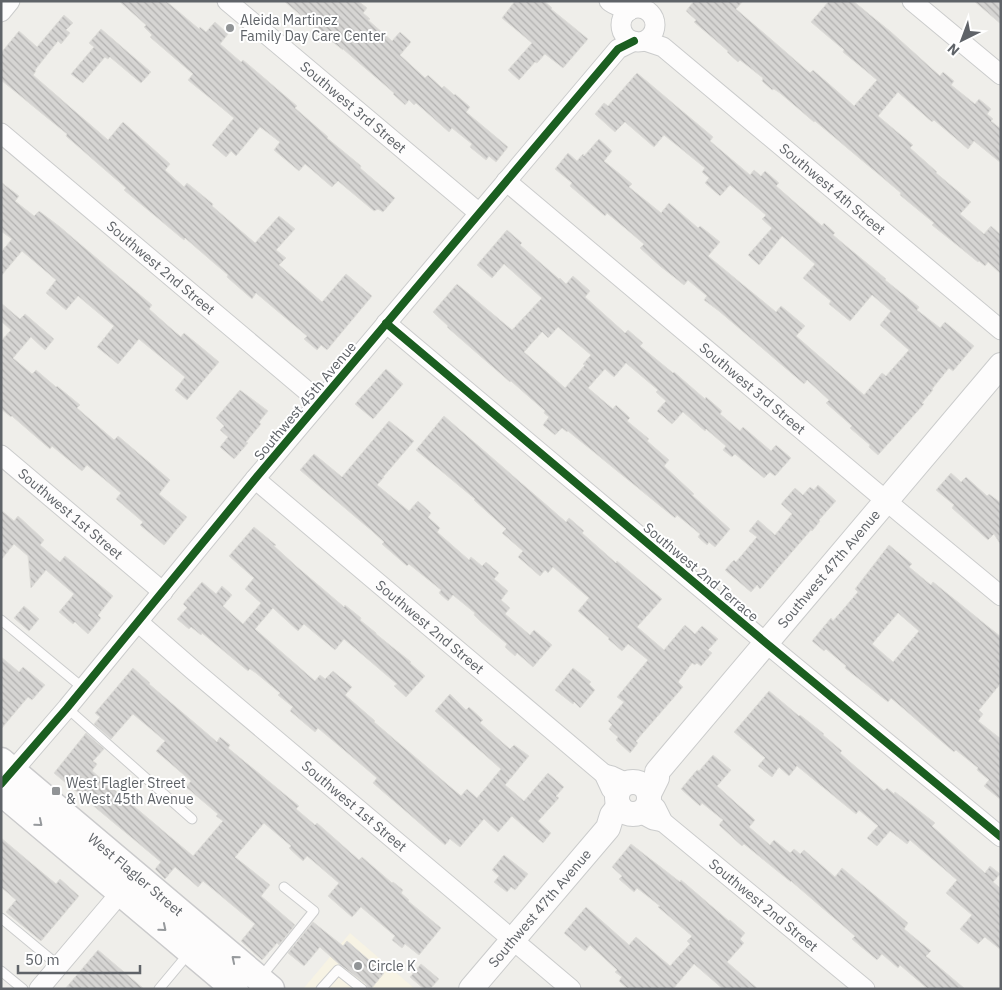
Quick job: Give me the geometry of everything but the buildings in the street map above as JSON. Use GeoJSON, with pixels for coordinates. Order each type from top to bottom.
{"type":"FeatureCollection","features":[{"type":"Feature","properties":{"kind":"main road","name":"West Flagler Street"},"geometry":{"type":"LineString","coordinates":[[4,777],[128,884],[265,984]]}},
{"type":"Feature","properties":{"kind":"main road","name":"West Flagler Street"},"geometry":{"type":"LineString","coordinates":[[128,884],[190,951],[235,989]]}},
{"type":"Feature","properties":{"kind":"street","name":"Southwest 3rd Street"},"geometry":{"type":"LineString","coordinates":[[227,1],[479,214]]}},
{"type":"Feature","properties":{"kind":"street"},"geometry":{"type":"LineString","coordinates":[[912,1],[1001,75]]}},
{"type":"Feature","properties":{"kind":"street","name":"Southwest 45th Avenue"},"geometry":{"type":"LineString","coordinates":[[4,777],[67,708],[255,479],[479,214],[635,20]]}},
{"type":"Feature","properties":{"kind":"street","name":"Southwest 4th Street"},"geometry":{"type":"LineString","coordinates":[[635,20],[663,47],[1001,330]]}},
{"type":"Feature","properties":{"kind":"street","name":"Southwest 2nd Street"},"geometry":{"type":"LineString","coordinates":[[1,133],[320,402]]}},
{"type":"Feature","properties":{"kind":"street","name":"Southwest 3rd Street"},"geometry":{"type":"LineString","coordinates":[[506,181],[1001,596]]}},
{"type":"Feature","properties":{"kind":"street","name":"Southwest 2nd Terrace"},"geometry":{"type":"LineString","coordinates":[[386,324],[766,643],[1001,837]]}},
{"type":"Feature","properties":{"kind":"street","name":"Southwest 47th Avenue"},"geometry":{"type":"LineString","coordinates":[[471,989],[608,828],[614,827],[636,796],[1001,365]]}},
{"type":"Feature","properties":{"kind":"street","name":"Southwest 1st Street"},"geometry":{"type":"LineString","coordinates":[[1,455],[163,592]]}},
{"type":"Feature","properties":{"kind":"street","name":"Southwest 2nd Street"},"geometry":{"type":"LineString","coordinates":[[255,479],[604,774],[612,776],[636,796],[653,820],[663,822],[865,989]]}},
{"type":"Feature","properties":{"kind":"street","name":"Southwest 1st Street"},"geometry":{"type":"LineString","coordinates":[[138,622],[571,989]]}},
{"type":"Feature","properties":{"kind":"street"},"geometry":{"type":"LineString","coordinates":[[39,989],[128,884]]}},
{"type":"Feature","properties":{"kind":"lane"},"geometry":{"type":"LineString","coordinates":[[1,620],[83,688]]}},
{"type":"Feature","properties":{"kind":"lane"},"geometry":{"type":"LineString","coordinates":[[67,708],[192,819]]}},
{"type":"Feature","properties":{"kind":"lane"},"geometry":{"type":"LineString","coordinates":[[265,984],[314,911],[284,888]]}},
{"type":"Feature","properties":{"kind":"lane"},"geometry":{"type":"LineString","coordinates":[[1,918],[59,966]]}},
{"type":"Feature","properties":{"kind":"lane"},"geometry":{"type":"LineString","coordinates":[[159,989],[190,951]]}},
{"type":"Feature","properties":{"kind":"lane"},"geometry":{"type":"LineString","coordinates":[[321,989],[338,970],[362,989]]}},
{"type":"Feature","properties":{"kind":"lane"},"geometry":{"type":"LineString","coordinates":[[1,971],[23,989]]}},
{"type":"Feature","properties":{"kind":"shaded area"},"geometry":{"type":"Polygon","coordinates":[[[350,933],[415,989],[303,989],[350,933]]]}},
{"type":"Feature","properties":{"kind":"cycle path"},"geometry":{"type":"LineString","coordinates":[[1,784],[67,708],[255,479],[618,49],[634,41]]}},
{"type":"Feature","properties":{"kind":"cycle path"},"geometry":{"type":"LineString","coordinates":[[386,323],[766,643],[1001,837]]}},
{"type":"Feature","properties":{"kind":"place","name":"Aleida Martinez Family Day Care Center"},"geometry":{"type":"Point","coordinates":[230,28]}},
{"type":"Feature","properties":{"kind":"place","name":"West Flagler Street & West 45th Avenue"},"geometry":{"type":"Point","coordinates":[56,791]}},
{"type":"Feature","properties":{"kind":"place","name":"Circle K"},"geometry":{"type":"Point","coordinates":[358,966]}}]}
